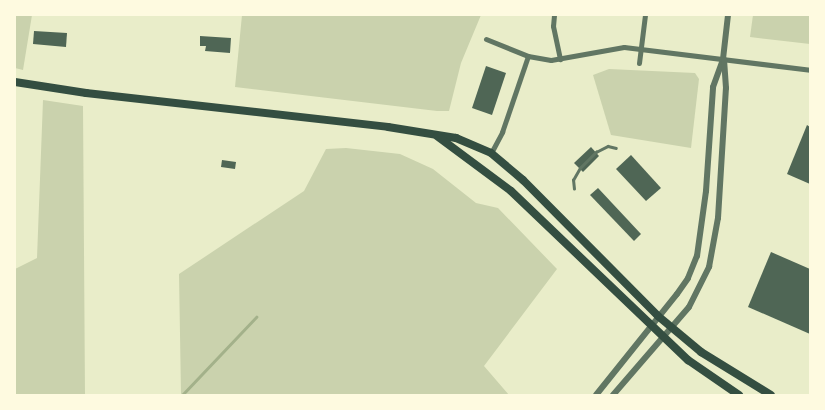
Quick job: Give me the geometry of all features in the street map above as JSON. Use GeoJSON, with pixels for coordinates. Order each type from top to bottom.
{"type":"FeatureCollection","features":[{"type":"Feature","properties":{"kind":"main road"},"geometry":{"type":"LineString","coordinates":[[15,82],[86,94],[388,127],[437,136],[449,135],[491,153],[523,180],[658,316],[701,352],[772,395]]}},
{"type":"Feature","properties":{"kind":"main road"},"geometry":{"type":"LineString","coordinates":[[437,136],[511,191],[662,337],[709,376],[739,395]]}},
{"type":"Feature","properties":{"kind":"street"},"geometry":{"type":"LineString","coordinates":[[554,15],[553,26],[560,59]]}},
{"type":"Feature","properties":{"kind":"street"},"geometry":{"type":"LineString","coordinates":[[640,63],[645,15]]}},
{"type":"Feature","properties":{"kind":"street"},"geometry":{"type":"LineString","coordinates":[[613,395],[671,327],[701,288],[714,246],[726,88],[723,58],[728,15]]}},
{"type":"Feature","properties":{"kind":"street"},"geometry":{"type":"LineString","coordinates":[[486,39],[528,56],[560,59],[612,47],[723,58],[810,70]]}},
{"type":"Feature","properties":{"kind":"street"},"geometry":{"type":"LineString","coordinates":[[491,153],[502,132],[528,56]]}},
{"type":"Feature","properties":{"kind":"street"},"geometry":{"type":"LineString","coordinates":[[596,395],[688,278],[697,256],[706,191],[713,87],[723,58]]}},
{"type":"Feature","properties":{"kind":"lane"},"geometry":{"type":"LineString","coordinates":[[574,190],[573,180],[590,157],[600,148],[616,148]]}},
{"type":"Feature","properties":{"kind":"green space"},"geometry":{"type":"Polygon","coordinates":[[[15,15],[32,15],[23,70],[15,68],[15,15]]]}},
{"type":"Feature","properties":{"kind":"green space"},"geometry":{"type":"Polygon","coordinates":[[[242,15],[481,15],[461,63],[449,111],[437,111],[235,87],[242,15]]]}},
{"type":"Feature","properties":{"kind":"green space"},"geometry":{"type":"Polygon","coordinates":[[[753,15],[810,15],[810,44],[750,37],[753,15]]]}},
{"type":"Feature","properties":{"kind":"green space"},"geometry":{"type":"Polygon","coordinates":[[[609,69],[695,73],[699,79],[691,148],[611,135],[593,75],[609,69]]]}},
{"type":"Feature","properties":{"kind":"green space"},"geometry":{"type":"Polygon","coordinates":[[[43,100],[83,106],[85,395],[15,395],[15,269],[37,258],[43,100]]]}},
{"type":"Feature","properties":{"kind":"green space"},"geometry":{"type":"Polygon","coordinates":[[[346,148],[400,154],[433,169],[476,203],[498,208],[557,269],[484,366],[509,395],[181,395],[179,274],[304,191],[326,149],[346,148]]]}},
{"type":"Feature","properties":{"kind":"building"},"geometry":{"type":"Polygon","coordinates":[[[34,31],[67,33],[66,47],[33,44],[34,31]]]}},
{"type":"Feature","properties":{"kind":"building"},"geometry":{"type":"Polygon","coordinates":[[[200,36],[231,38],[230,53],[205,51],[206,46],[200,46],[200,36]]]}},
{"type":"Feature","properties":{"kind":"building"},"geometry":{"type":"Polygon","coordinates":[[[486,66],[506,73],[492,115],[472,108],[486,66]]]}},
{"type":"Feature","properties":{"kind":"building"},"geometry":{"type":"Polygon","coordinates":[[[807,125],[810,127],[810,184],[787,174],[807,125]]]}},
{"type":"Feature","properties":{"kind":"building"},"geometry":{"type":"Polygon","coordinates":[[[591,147],[599,156],[583,172],[574,163],[591,147]]]}},
{"type":"Feature","properties":{"kind":"building"},"geometry":{"type":"Polygon","coordinates":[[[631,155],[661,188],[646,201],[616,169],[631,155]]]}},
{"type":"Feature","properties":{"kind":"building"},"geometry":{"type":"Polygon","coordinates":[[[222,160],[236,162],[235,169],[221,167],[222,160]]]}},
{"type":"Feature","properties":{"kind":"building"},"geometry":{"type":"Polygon","coordinates":[[[598,188],[641,234],[634,241],[590,195],[598,188]]]}},
{"type":"Feature","properties":{"kind":"building"},"geometry":{"type":"Polygon","coordinates":[[[771,252],[810,269],[810,334],[748,307],[771,252]]]}},
{"type":"Feature","properties":{"kind":"waterway"},"geometry":{"type":"LineString","coordinates":[[182,395],[256,317]]}}]}
